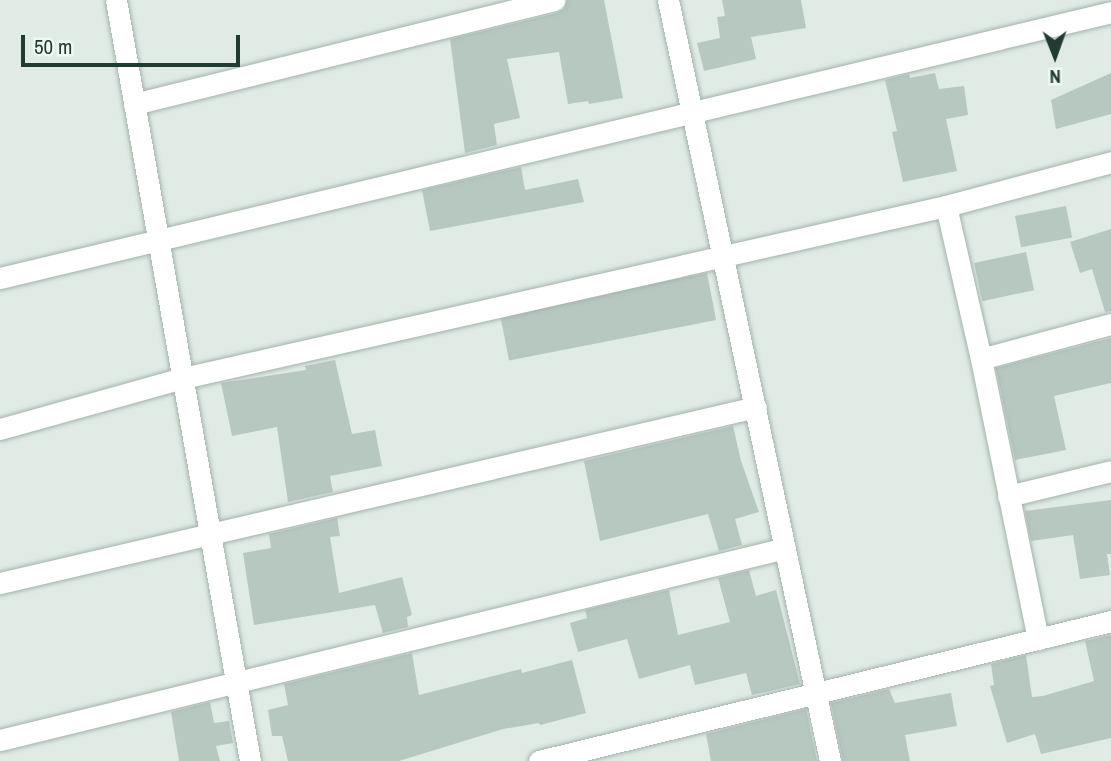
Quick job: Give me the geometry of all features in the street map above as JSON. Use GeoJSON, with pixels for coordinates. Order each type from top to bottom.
{"type":"FeatureCollection","features":[{"type":"Feature","properties":{"kind":"street"},"geometry":{"type":"LineString","coordinates":[[116,0],[250,761]]}},
{"type":"Feature","properties":{"kind":"street"},"geometry":{"type":"LineString","coordinates":[[134,104],[554,0]]}},
{"type":"Feature","properties":{"kind":"street"},"geometry":{"type":"LineString","coordinates":[[668,0],[830,761]]}},
{"type":"Feature","properties":{"kind":"street"},"geometry":{"type":"LineString","coordinates":[[0,278],[1111,12]]}},
{"type":"Feature","properties":{"kind":"street"},"geometry":{"type":"LineString","coordinates":[[0,429],[183,378],[946,206],[1111,162]]}},
{"type":"Feature","properties":{"kind":"street"},"geometry":{"type":"LineString","coordinates":[[946,206],[981,359],[1038,639]]}},
{"type":"Feature","properties":{"kind":"street"},"geometry":{"type":"LineString","coordinates":[[981,359],[1111,324]]}},
{"type":"Feature","properties":{"kind":"street"},"geometry":{"type":"LineString","coordinates":[[0,583],[755,407]]}},
{"type":"Feature","properties":{"kind":"street"},"geometry":{"type":"LineString","coordinates":[[1008,496],[1111,471]]}},
{"type":"Feature","properties":{"kind":"street"},"geometry":{"type":"LineString","coordinates":[[0,740],[785,548]]}},
{"type":"Feature","properties":{"kind":"street"},"geometry":{"type":"LineString","coordinates":[[539,761],[1111,621]]}},
{"type":"Feature","properties":{"kind":"building"},"geometry":{"type":"Polygon","coordinates":[[[567,0],[604,0],[623,98],[589,104],[588,101],[568,104],[559,52],[507,59],[520,118],[494,124],[497,145],[465,153],[450,39],[557,13],[564,9],[567,0]]]}},
{"type":"Feature","properties":{"kind":"building"},"geometry":{"type":"Polygon","coordinates":[[[722,0],[801,0],[806,28],[751,37],[756,59],[704,71],[697,43],[720,38],[717,17],[725,16],[722,0]]]}},
{"type":"Feature","properties":{"kind":"building"},"geometry":{"type":"Polygon","coordinates":[[[935,73],[939,89],[964,86],[968,115],[946,119],[957,171],[903,182],[892,132],[897,131],[885,80],[909,74],[910,78],[935,73]]]}},
{"type":"Feature","properties":{"kind":"building"},"geometry":{"type":"Polygon","coordinates":[[[1111,73],[1111,114],[1056,129],[1051,100],[1111,73]]]}},
{"type":"Feature","properties":{"kind":"building"},"geometry":{"type":"Polygon","coordinates":[[[521,167],[525,190],[578,179],[584,202],[430,231],[422,190],[521,167]]]}},
{"type":"Feature","properties":{"kind":"building"},"geometry":{"type":"Polygon","coordinates":[[[1066,206],[1072,237],[1021,247],[1015,216],[1066,206]]]}},
{"type":"Feature","properties":{"kind":"building"},"geometry":{"type":"Polygon","coordinates":[[[1111,229],[1111,311],[1105,312],[1092,269],[1080,273],[1070,242],[1111,229]]]}},
{"type":"Feature","properties":{"kind":"building"},"geometry":{"type":"Polygon","coordinates":[[[1026,252],[1034,290],[982,301],[974,263],[1026,252]]]}},
{"type":"Feature","properties":{"kind":"building"},"geometry":{"type":"Polygon","coordinates":[[[707,273],[716,320],[509,360],[500,313],[707,273]]]}},
{"type":"Feature","properties":{"kind":"building"},"geometry":{"type":"Polygon","coordinates":[[[1111,338],[1111,383],[1054,396],[1066,450],[1015,460],[996,368],[1111,338]]]}},
{"type":"Feature","properties":{"kind":"building"},"geometry":{"type":"Polygon","coordinates":[[[335,360],[352,434],[375,430],[382,466],[330,476],[333,492],[288,502],[277,427],[232,436],[221,383],[306,370],[305,366],[335,360]]]}},
{"type":"Feature","properties":{"kind":"building"},"geometry":{"type":"Polygon","coordinates":[[[733,426],[741,461],[759,512],[735,519],[742,545],[719,551],[708,514],[600,541],[584,461],[733,426]]]}},
{"type":"Feature","properties":{"kind":"building"},"geometry":{"type":"Polygon","coordinates":[[[1111,500],[1111,554],[1107,554],[1110,575],[1080,579],[1073,535],[1031,541],[1025,511],[1111,500]]]}},
{"type":"Feature","properties":{"kind":"building"},"geometry":{"type":"Polygon","coordinates":[[[337,518],[340,536],[330,537],[339,593],[402,577],[412,615],[407,617],[408,627],[383,633],[375,605],[254,625],[243,553],[271,548],[269,534],[337,518]]]}},
{"type":"Feature","properties":{"kind":"building"},"geometry":{"type":"Polygon","coordinates":[[[749,570],[756,596],[776,590],[800,684],[752,695],[746,673],[695,685],[690,665],[639,679],[627,639],[578,652],[570,623],[587,618],[585,610],[669,590],[678,635],[730,622],[718,578],[749,570]]]}},
{"type":"Feature","properties":{"kind":"building"},"geometry":{"type":"Polygon","coordinates":[[[1111,635],[1111,738],[1041,754],[1035,734],[1007,743],[990,686],[994,685],[991,664],[1026,655],[1032,697],[1043,696],[1094,681],[1085,641],[1111,635]]]}},
{"type":"Feature","properties":{"kind":"building"},"geometry":{"type":"Polygon","coordinates":[[[412,653],[419,695],[521,669],[522,673],[572,660],[586,713],[540,725],[503,729],[399,761],[288,761],[282,736],[272,736],[268,710],[288,705],[284,684],[412,653]]]}},
{"type":"Feature","properties":{"kind":"building"},"geometry":{"type":"Polygon","coordinates":[[[889,689],[895,703],[951,693],[957,726],[905,735],[910,761],[843,761],[831,703],[889,689]]]}},
{"type":"Feature","properties":{"kind":"building"},"geometry":{"type":"Polygon","coordinates":[[[210,702],[214,723],[229,721],[233,743],[216,746],[220,761],[179,761],[171,712],[210,702]]]}},
{"type":"Feature","properties":{"kind":"building"},"geometry":{"type":"Polygon","coordinates":[[[806,709],[817,761],[711,761],[706,734],[806,709]]]}}]}
